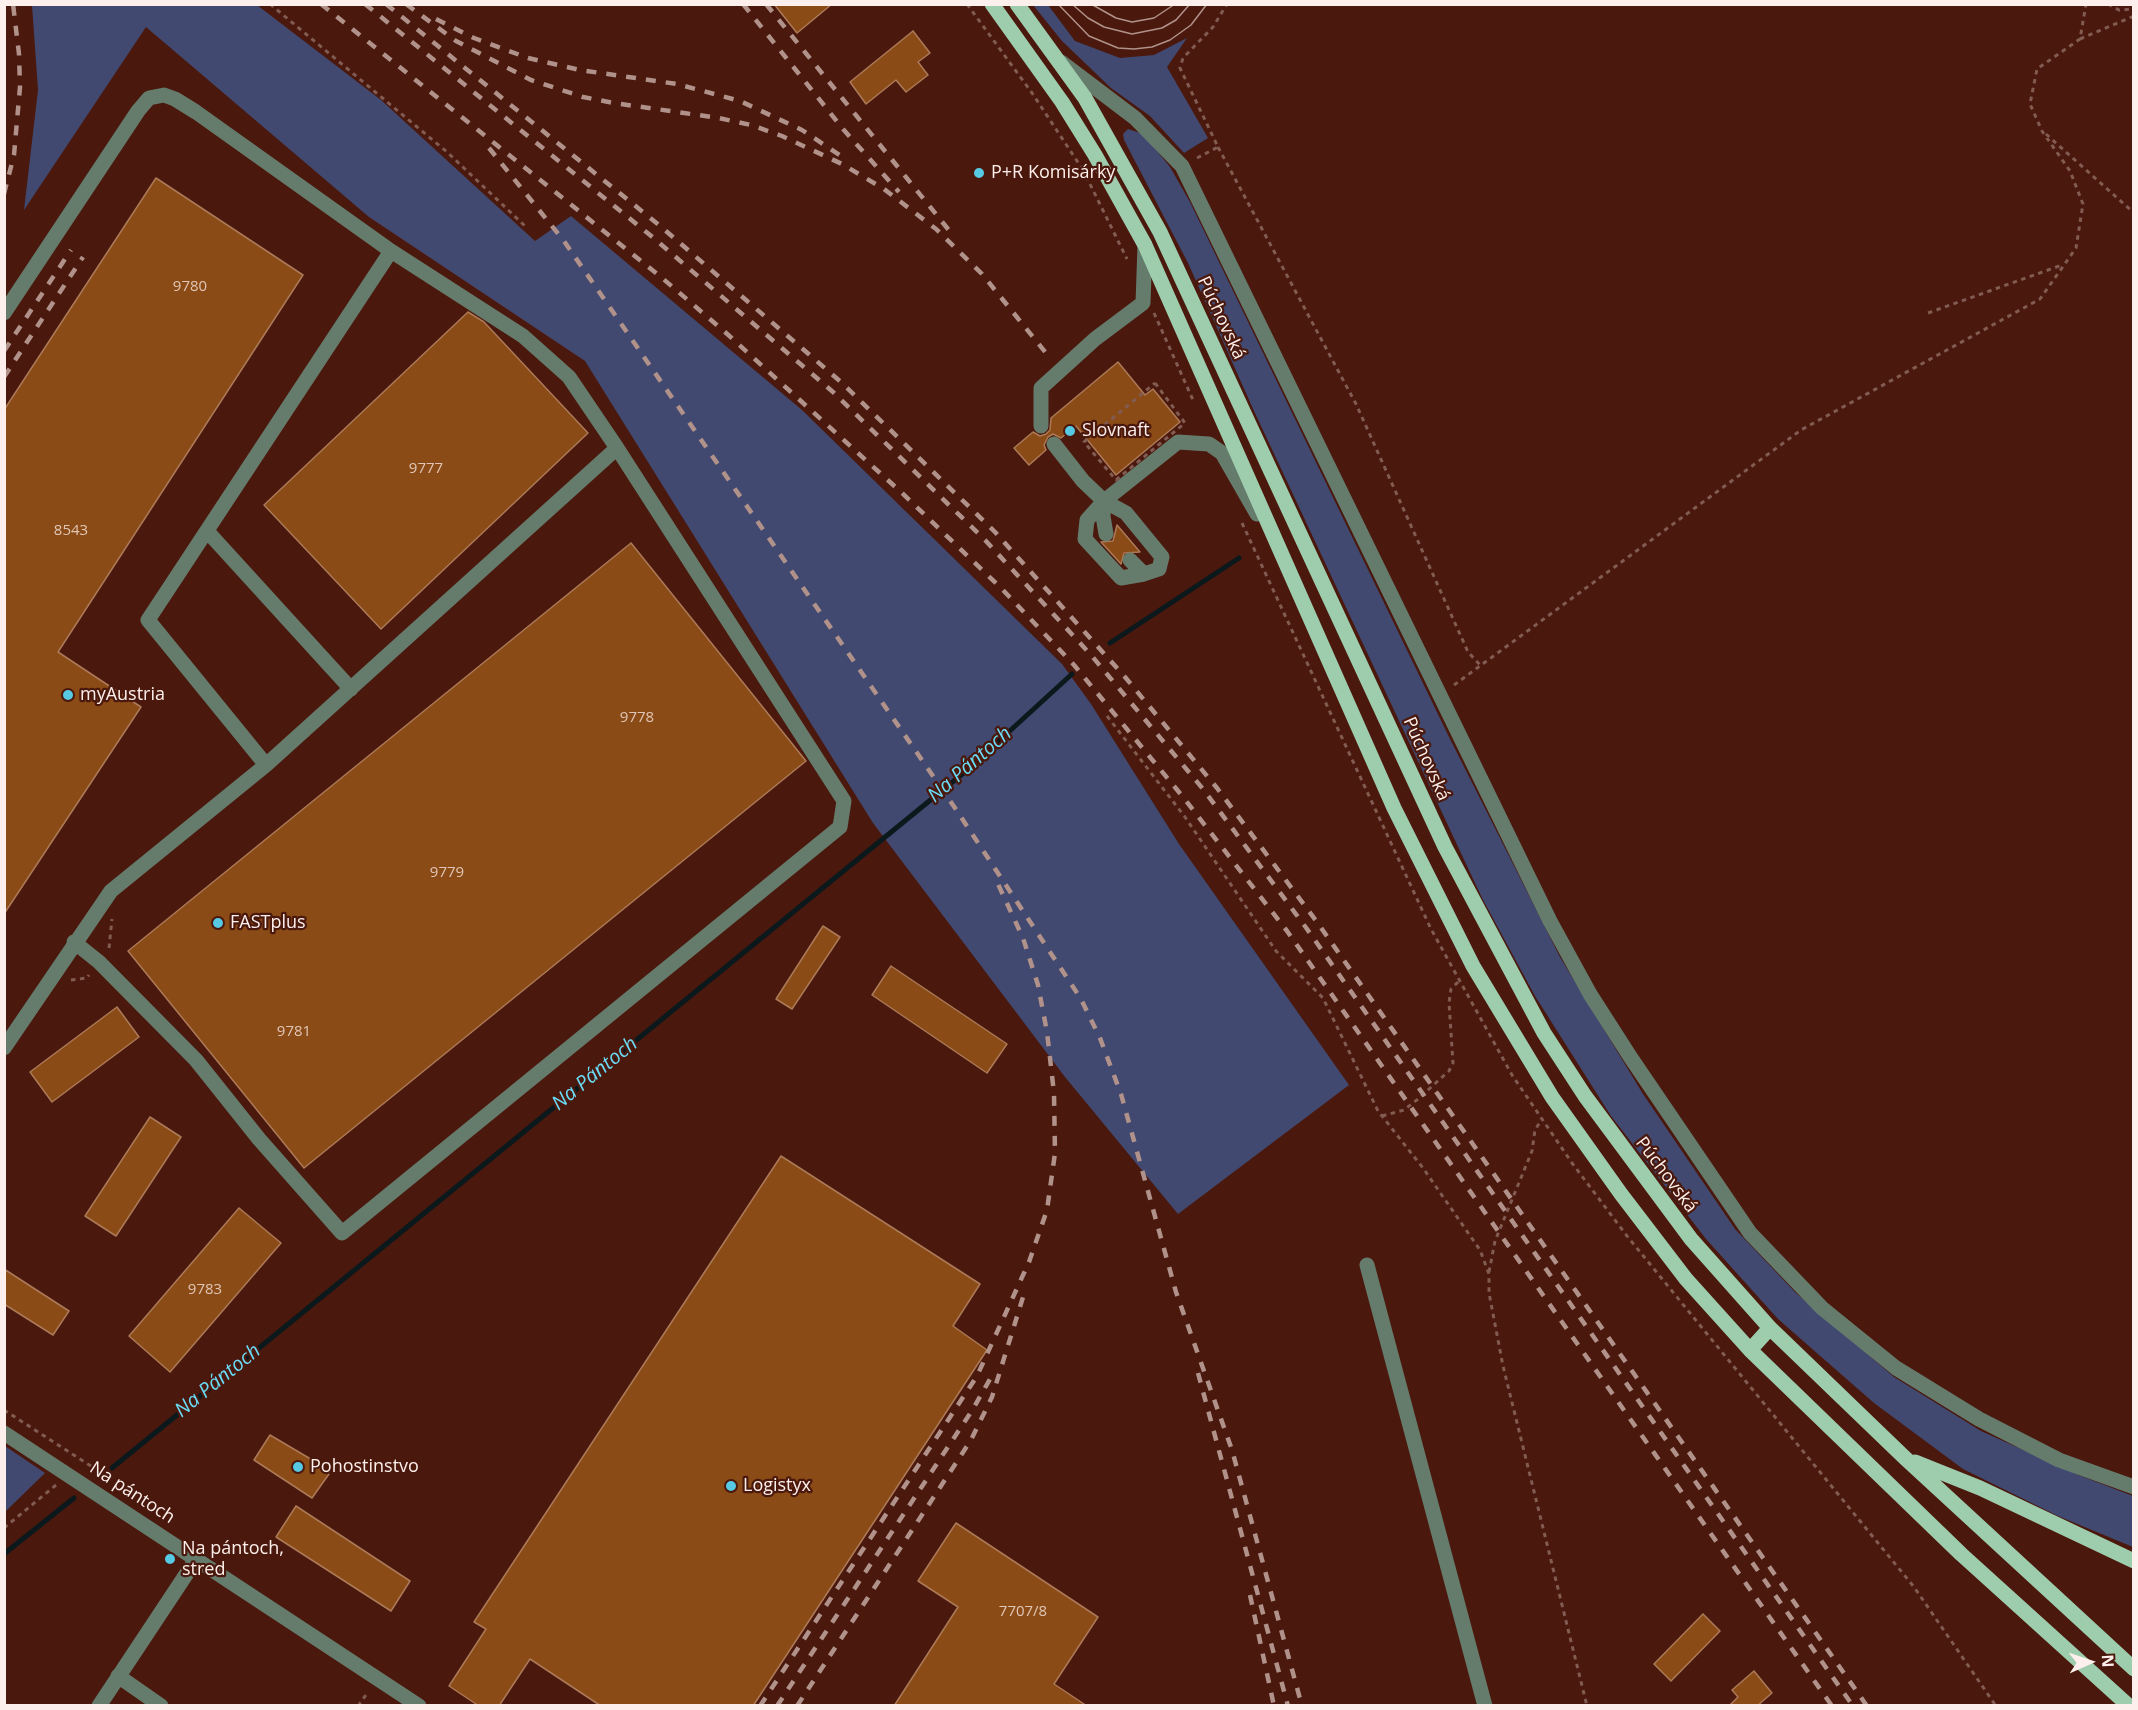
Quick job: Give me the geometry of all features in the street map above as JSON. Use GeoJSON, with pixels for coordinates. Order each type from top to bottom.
{"type":"FeatureCollection","features":[{"type":"Feature","properties":{"kind":"main road"},"geometry":{"type":"LineString","coordinates":[[992,4],[1067,111],[1145,245],[1394,808],[1473,966],[1552,1097],[1621,1194],[1686,1279],[1750,1350],[1961,1554],[2129,1706]]}},
{"type":"Feature","properties":{"kind":"main road","name":"Púchovská"},"geometry":{"type":"LineString","coordinates":[[1017,4],[1059,60],[1109,138],[1160,232],[1444,847],[1538,1023],[1585,1096],[1642,1176],[1691,1239],[1770,1328],[1905,1458],[2133,1669]]}},
{"type":"Feature","properties":{"kind":"main road"},"geometry":{"type":"LineString","coordinates":[[1750,1350],[1770,1328]]}},
{"type":"Feature","properties":{"kind":"main road"},"geometry":{"type":"LineString","coordinates":[[1905,1458],[1980,1488],[2133,1561]]}},
{"type":"Feature","properties":{"kind":"street"},"geometry":{"type":"LineString","coordinates":[[1059,60],[1135,117],[1182,166],[1550,921],[1590,994],[1688,1144],[1750,1233],[1822,1308],[1896,1368],[1979,1419],[2059,1460],[2133,1488]]}},
{"type":"Feature","properties":{"kind":"street"},"geometry":{"type":"LineString","coordinates":[[4,313],[138,111],[149,98],[164,95],[175,99],[391,251],[523,336],[568,377],[617,448],[844,801],[840,826],[342,1233],[259,1139],[196,1060],[99,962],[74,942]]}},
{"type":"Feature","properties":{"kind":"street"},"geometry":{"type":"LineString","coordinates":[[1041,426],[1041,388],[1095,339],[1143,303],[1145,245]]}},
{"type":"Feature","properties":{"kind":"street"},"geometry":{"type":"LineString","coordinates":[[266,765],[148,620],[391,251]]}},
{"type":"Feature","properties":{"kind":"street"},"geometry":{"type":"LineString","coordinates":[[1054,444],[1083,481],[1104,501],[1126,513],[1162,557],[1159,569],[1121,579],[1085,539],[1088,520],[1104,501],[1178,442],[1209,444],[1222,453],[1238,477],[1290,574]]}},
{"type":"Feature","properties":{"kind":"street"},"geometry":{"type":"LineString","coordinates":[[4,1048],[74,942],[111,891],[266,765],[617,448]]}},
{"type":"Feature","properties":{"kind":"street"},"geometry":{"type":"LineString","coordinates":[[1104,501],[1103,516],[1107,534]]}},
{"type":"Feature","properties":{"kind":"street"},"geometry":{"type":"LineString","coordinates":[[207,531],[351,689]]}},
{"type":"Feature","properties":{"kind":"street"},"geometry":{"type":"LineString","coordinates":[[1130,560],[1144,574]]}},
{"type":"Feature","properties":{"kind":"street"},"geometry":{"type":"LineString","coordinates":[[1367,1264],[1485,1706]]}},
{"type":"Feature","properties":{"kind":"street","name":"Na pántoch"},"geometry":{"type":"LineString","coordinates":[[4,1433],[419,1706]]}},
{"type":"Feature","properties":{"kind":"street"},"geometry":{"type":"LineString","coordinates":[[99,1706],[197,1558]]}},
{"type":"Feature","properties":{"kind":"street"},"geometry":{"type":"LineString","coordinates":[[118,1676],[161,1706]]}},
{"type":"Feature","properties":{"kind":"path"},"geometry":{"type":"LineString","coordinates":[[270,4],[447,152],[525,226]]}},
{"type":"Feature","properties":{"kind":"path"},"geometry":{"type":"LineString","coordinates":[[967,4],[1032,93],[1083,172],[1131,268]]}},
{"type":"Feature","properties":{"kind":"path"},"geometry":{"type":"LineString","coordinates":[[1227,4],[1213,27],[1183,58],[1180,68],[1218,147],[1356,404],[1468,652],[1481,666]]}},
{"type":"Feature","properties":{"kind":"path"},"geometry":{"type":"LineString","coordinates":[[2080,39],[2086,4]]}},
{"type":"Feature","properties":{"kind":"path"},"geometry":{"type":"LineString","coordinates":[[2108,4],[2119,10],[2133,9]]}},
{"type":"Feature","properties":{"kind":"path"},"geometry":{"type":"LineString","coordinates":[[1440,694],[1801,430],[2040,299],[2076,248],[2083,204],[2070,171],[2042,131],[2030,105],[2037,69],[2080,39],[2133,16]]}},
{"type":"Feature","properties":{"kind":"path"},"geometry":{"type":"LineString","coordinates":[[2042,131],[2133,213]]}},
{"type":"Feature","properties":{"kind":"path"},"geometry":{"type":"LineString","coordinates":[[1182,166],[1218,147]]}},
{"type":"Feature","properties":{"kind":"path"},"geometry":{"type":"LineString","coordinates":[[1928,313],[2064,264]]}},
{"type":"Feature","properties":{"kind":"path"},"geometry":{"type":"LineString","coordinates":[[1144,293],[1196,407]]}},
{"type":"Feature","properties":{"kind":"path"},"geometry":{"type":"LineString","coordinates":[[1155,383],[1185,423],[1116,480],[1084,442],[1155,383]]}},
{"type":"Feature","properties":{"kind":"path"},"geometry":{"type":"LineString","coordinates":[[1239,517],[1252,546]]}},
{"type":"Feature","properties":{"kind":"path"},"geometry":{"type":"LineString","coordinates":[[1107,716],[1185,817],[1276,951],[1323,998],[1382,1116],[1423,1168],[1480,1251],[1489,1274]]}},
{"type":"Feature","properties":{"kind":"path"},"geometry":{"type":"LineString","coordinates":[[1382,1116],[1404,1110],[1449,1071],[1453,1063],[1449,1003],[1451,989],[1459,981]]}},
{"type":"Feature","properties":{"kind":"path"},"geometry":{"type":"LineString","coordinates":[[1542,1119],[1535,1130],[1532,1151],[1495,1241],[1489,1274],[1489,1293],[1503,1366],[1587,1706]]}},
{"type":"Feature","properties":{"kind":"path"},"geometry":{"type":"LineString","coordinates":[[1769,1408],[1914,1587],[1996,1706]]}},
{"type":"Feature","properties":{"kind":"path"},"geometry":{"type":"LineString","coordinates":[[4,1410],[111,1479]]}},
{"type":"Feature","properties":{"kind":"path"},"geometry":{"type":"LineString","coordinates":[[4,1528],[56,1487],[60,1470]]}},
{"type":"Feature","properties":{"kind":"shaded area"},"geometry":{"type":"Polygon","coordinates":[[[32,5],[257,5],[381,100],[535,241],[571,216],[802,410],[1062,664],[1091,704],[1179,844],[1349,1085],[1178,1214],[1065,1077],[873,823],[585,361],[369,217],[146,27],[24,210],[38,90],[32,5]]]}},
{"type":"Feature","properties":{"kind":"shaded area"},"geometry":{"type":"Polygon","coordinates":[[[1033,5],[1048,5],[1075,41],[1120,58],[1154,55],[1187,38],[1167,67],[1208,138],[1184,153],[1150,116],[1111,88],[1062,41],[1033,5]]]}},
{"type":"Feature","properties":{"kind":"shaded area"},"geometry":{"type":"Polygon","coordinates":[[[1128,129],[1143,134],[1170,167],[1190,202],[1449,737],[1560,957],[1643,1094],[1735,1229],[1796,1293],[1894,1377],[1981,1431],[2081,1476],[2133,1496],[2133,1547],[2058,1516],[1963,1469],[1874,1403],[1778,1319],[1706,1239],[1611,1116],[1535,996],[1482,898],[1254,411],[1188,263],[1124,140],[1123,134],[1128,129]]]}},
{"type":"Feature","properties":{"kind":"shaded area"},"geometry":{"type":"Polygon","coordinates":[[[5,1446],[45,1473],[5,1512],[5,1446]]]}},
{"type":"Feature","properties":{"kind":"building"},"geometry":{"type":"Polygon","coordinates":[[[774,4],[832,4],[797,33],[774,4]]]}},
{"type":"Feature","properties":{"kind":"building"},"geometry":{"type":"Polygon","coordinates":[[[913,31],[930,53],[918,62],[928,75],[906,92],[896,80],[866,104],[850,82],[913,31]]]}},
{"type":"Feature","properties":{"kind":"building"},"geometry":{"type":"Polygon","coordinates":[[[156,178],[303,275],[58,652],[141,707],[4,914],[4,410],[156,178]]]}},
{"type":"Feature","properties":{"kind":"building"},"geometry":{"type":"Polygon","coordinates":[[[468,312],[484,322],[588,433],[381,629],[264,505],[468,312]]]}},
{"type":"Feature","properties":{"kind":"building"},"geometry":{"type":"Polygon","coordinates":[[[1118,362],[1145,395],[1153,389],[1180,422],[1116,475],[1076,426],[1061,438],[1053,434],[1048,437],[1044,445],[1046,450],[1029,465],[1014,448],[1033,432],[1040,436],[1046,434],[1050,430],[1051,418],[1118,362]]]}},
{"type":"Feature","properties":{"kind":"building"},"geometry":{"type":"Polygon","coordinates":[[[1117,525],[1140,552],[1124,553],[1121,564],[1101,542],[1113,541],[1117,525]]]}},
{"type":"Feature","properties":{"kind":"building"},"geometry":{"type":"Polygon","coordinates":[[[631,543],[806,761],[304,1168],[128,951],[631,543]]]}},
{"type":"Feature","properties":{"kind":"building"},"geometry":{"type":"Polygon","coordinates":[[[823,926],[840,937],[792,1009],[776,999],[823,926]]]}},
{"type":"Feature","properties":{"kind":"building"},"geometry":{"type":"Polygon","coordinates":[[[891,966],[1007,1044],[987,1073],[872,995],[891,966]]]}},
{"type":"Feature","properties":{"kind":"building"},"geometry":{"type":"Polygon","coordinates":[[[117,1007],[139,1037],[52,1102],[30,1072],[117,1007]]]}},
{"type":"Feature","properties":{"kind":"building"},"geometry":{"type":"Polygon","coordinates":[[[150,1117],[181,1137],[116,1236],[85,1216],[150,1117]]]}},
{"type":"Feature","properties":{"kind":"building","name":"Logistyx"},"geometry":{"type":"Polygon","coordinates":[[[781,1156],[980,1284],[953,1326],[987,1350],[753,1706],[601,1706],[530,1659],[499,1706],[479,1706],[449,1686],[486,1629],[474,1622],[781,1156]]]}},
{"type":"Feature","properties":{"kind":"building"},"geometry":{"type":"Polygon","coordinates":[[[239,1208],[281,1243],[170,1372],[129,1336],[239,1208]]]}},
{"type":"Feature","properties":{"kind":"building"},"geometry":{"type":"Polygon","coordinates":[[[4,1269],[69,1311],[53,1335],[4,1304],[4,1269]]]}},
{"type":"Feature","properties":{"kind":"building"},"geometry":{"type":"Polygon","coordinates":[[[270,1435],[314,1461],[313,1463],[329,1474],[312,1498],[254,1460],[270,1435]]]}},
{"type":"Feature","properties":{"kind":"building"},"geometry":{"type":"Polygon","coordinates":[[[296,1506],[410,1581],[391,1611],[276,1537],[296,1506]]]}},
{"type":"Feature","properties":{"kind":"building"},"geometry":{"type":"Polygon","coordinates":[[[956,1523],[1098,1617],[1054,1684],[1087,1706],[894,1706],[958,1607],[918,1581],[956,1523]]]}},
{"type":"Feature","properties":{"kind":"building"},"geometry":{"type":"Polygon","coordinates":[[[1703,1614],[1720,1631],[1671,1681],[1654,1664],[1703,1614]]]}},
{"type":"Feature","properties":{"kind":"building"},"geometry":{"type":"Polygon","coordinates":[[[1754,1671],[1772,1693],[1757,1706],[1729,1706],[1738,1697],[1732,1690],[1754,1671]]]}},
{"type":"Feature","properties":{"kind":"waterway","name":"Na Pántoch"},"geometry":{"type":"LineString","coordinates":[[1110,643],[1239,558]]}},
{"type":"Feature","properties":{"kind":"waterway","name":"Na Pántoch"},"geometry":{"type":"LineString","coordinates":[[112,1468],[966,771],[1072,674]]}},
{"type":"Feature","properties":{"kind":"waterway","name":"Na Pántoch"},"geometry":{"type":"LineString","coordinates":[[4,1554],[74,1498]]}},
{"type":"Feature","properties":{"kind":"tram line"},"geometry":{"type":"LineString","coordinates":[[1058,4],[1089,36],[1118,48],[1134,49],[1152,47],[1170,40],[1191,25],[1207,4]]}},
{"type":"Feature","properties":{"kind":"tram line"},"geometry":{"type":"LineString","coordinates":[[1072,4],[1088,18],[1104,27],[1132,34],[1162,28],[1176,20],[1190,4]]}},
{"type":"Feature","properties":{"kind":"tram line"},"geometry":{"type":"LineString","coordinates":[[1091,4],[1116,18],[1132,22],[1154,18],[1175,4]]}},
{"type":"Feature","properties":{"kind":"railway"},"geometry":{"type":"LineString","coordinates":[[4,194],[14,155],[20,87],[13,4]]}},
{"type":"Feature","properties":{"kind":"railway"},"geometry":{"type":"LineString","coordinates":[[321,4],[661,277],[725,332],[902,493],[1002,589],[1074,665],[1183,797],[1287,931],[1832,1706]]}},
{"type":"Feature","properties":{"kind":"railway"},"geometry":{"type":"LineString","coordinates":[[365,4],[650,235],[833,392],[985,540],[1091,655],[1203,789],[1307,929],[1853,1706]]}},
{"type":"Feature","properties":{"kind":"railway"},"geometry":{"type":"LineString","coordinates":[[386,4],[659,225],[841,382],[995,532],[1125,677],[1217,788],[1317,922],[1867,1706]]}},
{"type":"Feature","properties":{"kind":"railway"},"geometry":{"type":"LineString","coordinates":[[406,4],[456,41],[531,80],[583,97],[751,125],[782,136],[842,164],[884,189],[936,229],[982,274],[1046,353]]}},
{"type":"Feature","properties":{"kind":"railway"},"geometry":{"type":"LineString","coordinates":[[743,4],[843,129],[899,192]]}},
{"type":"Feature","properties":{"kind":"railway"},"geometry":{"type":"LineString","coordinates":[[766,4],[952,234]]}},
{"type":"Feature","properties":{"kind":"railway"},"geometry":{"type":"LineString","coordinates":[[436,19],[474,38],[528,58],[580,70],[677,84],[740,101],[802,130],[844,158]]}},
{"type":"Feature","properties":{"kind":"railway"},"geometry":{"type":"LineString","coordinates":[[489,148],[564,241],[955,808],[1081,999],[1100,1038],[1121,1094],[1176,1292],[1232,1450],[1302,1706]]}},
{"type":"Feature","properties":{"kind":"railway"},"geometry":{"type":"LineString","coordinates":[[4,351],[71,250]]}},
{"type":"Feature","properties":{"kind":"railway"},"geometry":{"type":"LineString","coordinates":[[4,377],[83,257]]}},
{"type":"Feature","properties":{"kind":"railway"},"geometry":{"type":"LineString","coordinates":[[760,1706],[977,1376],[1029,1262],[1047,1210],[1055,1153],[1054,1093],[1047,1032],[1038,985],[1023,938],[998,884]]}},
{"type":"Feature","properties":{"kind":"railway"},"geometry":{"type":"LineString","coordinates":[[797,1706],[971,1440],[992,1397],[1024,1294]]}},
{"type":"Feature","properties":{"kind":"railway"},"geometry":{"type":"LineString","coordinates":[[777,1706],[973,1409],[994,1372]]}},
{"type":"Feature","properties":{"kind":"railway"},"geometry":{"type":"LineString","coordinates":[[1198,1373],[1288,1706]]}},
{"type":"Feature","properties":{"kind":"railway"},"geometry":{"type":"LineString","coordinates":[[1250,1595],[1274,1706]]}},
{"type":"Feature","properties":{"kind":"place","name":"P+R Komisárky"},"geometry":{"type":"Point","coordinates":[979,173]}},
{"type":"Feature","properties":{"kind":"place","name":"Slovnaft"},"geometry":{"type":"Point","coordinates":[1070,431]}},
{"type":"Feature","properties":{"kind":"place","name":"myAustria"},"geometry":{"type":"Point","coordinates":[68,695]}},
{"type":"Feature","properties":{"kind":"place","name":"FASTplus"},"geometry":{"type":"Point","coordinates":[218,923]}},
{"type":"Feature","properties":{"kind":"place","name":"Pohostinstvo"},"geometry":{"type":"Point","coordinates":[298,1467]}},
{"type":"Feature","properties":{"kind":"place","name":"Logistyx"},"geometry":{"type":"Point","coordinates":[731,1486]}},
{"type":"Feature","properties":{"kind":"place","name":"Na pántoch, stred"},"geometry":{"type":"Point","coordinates":[170,1559]}}]}
